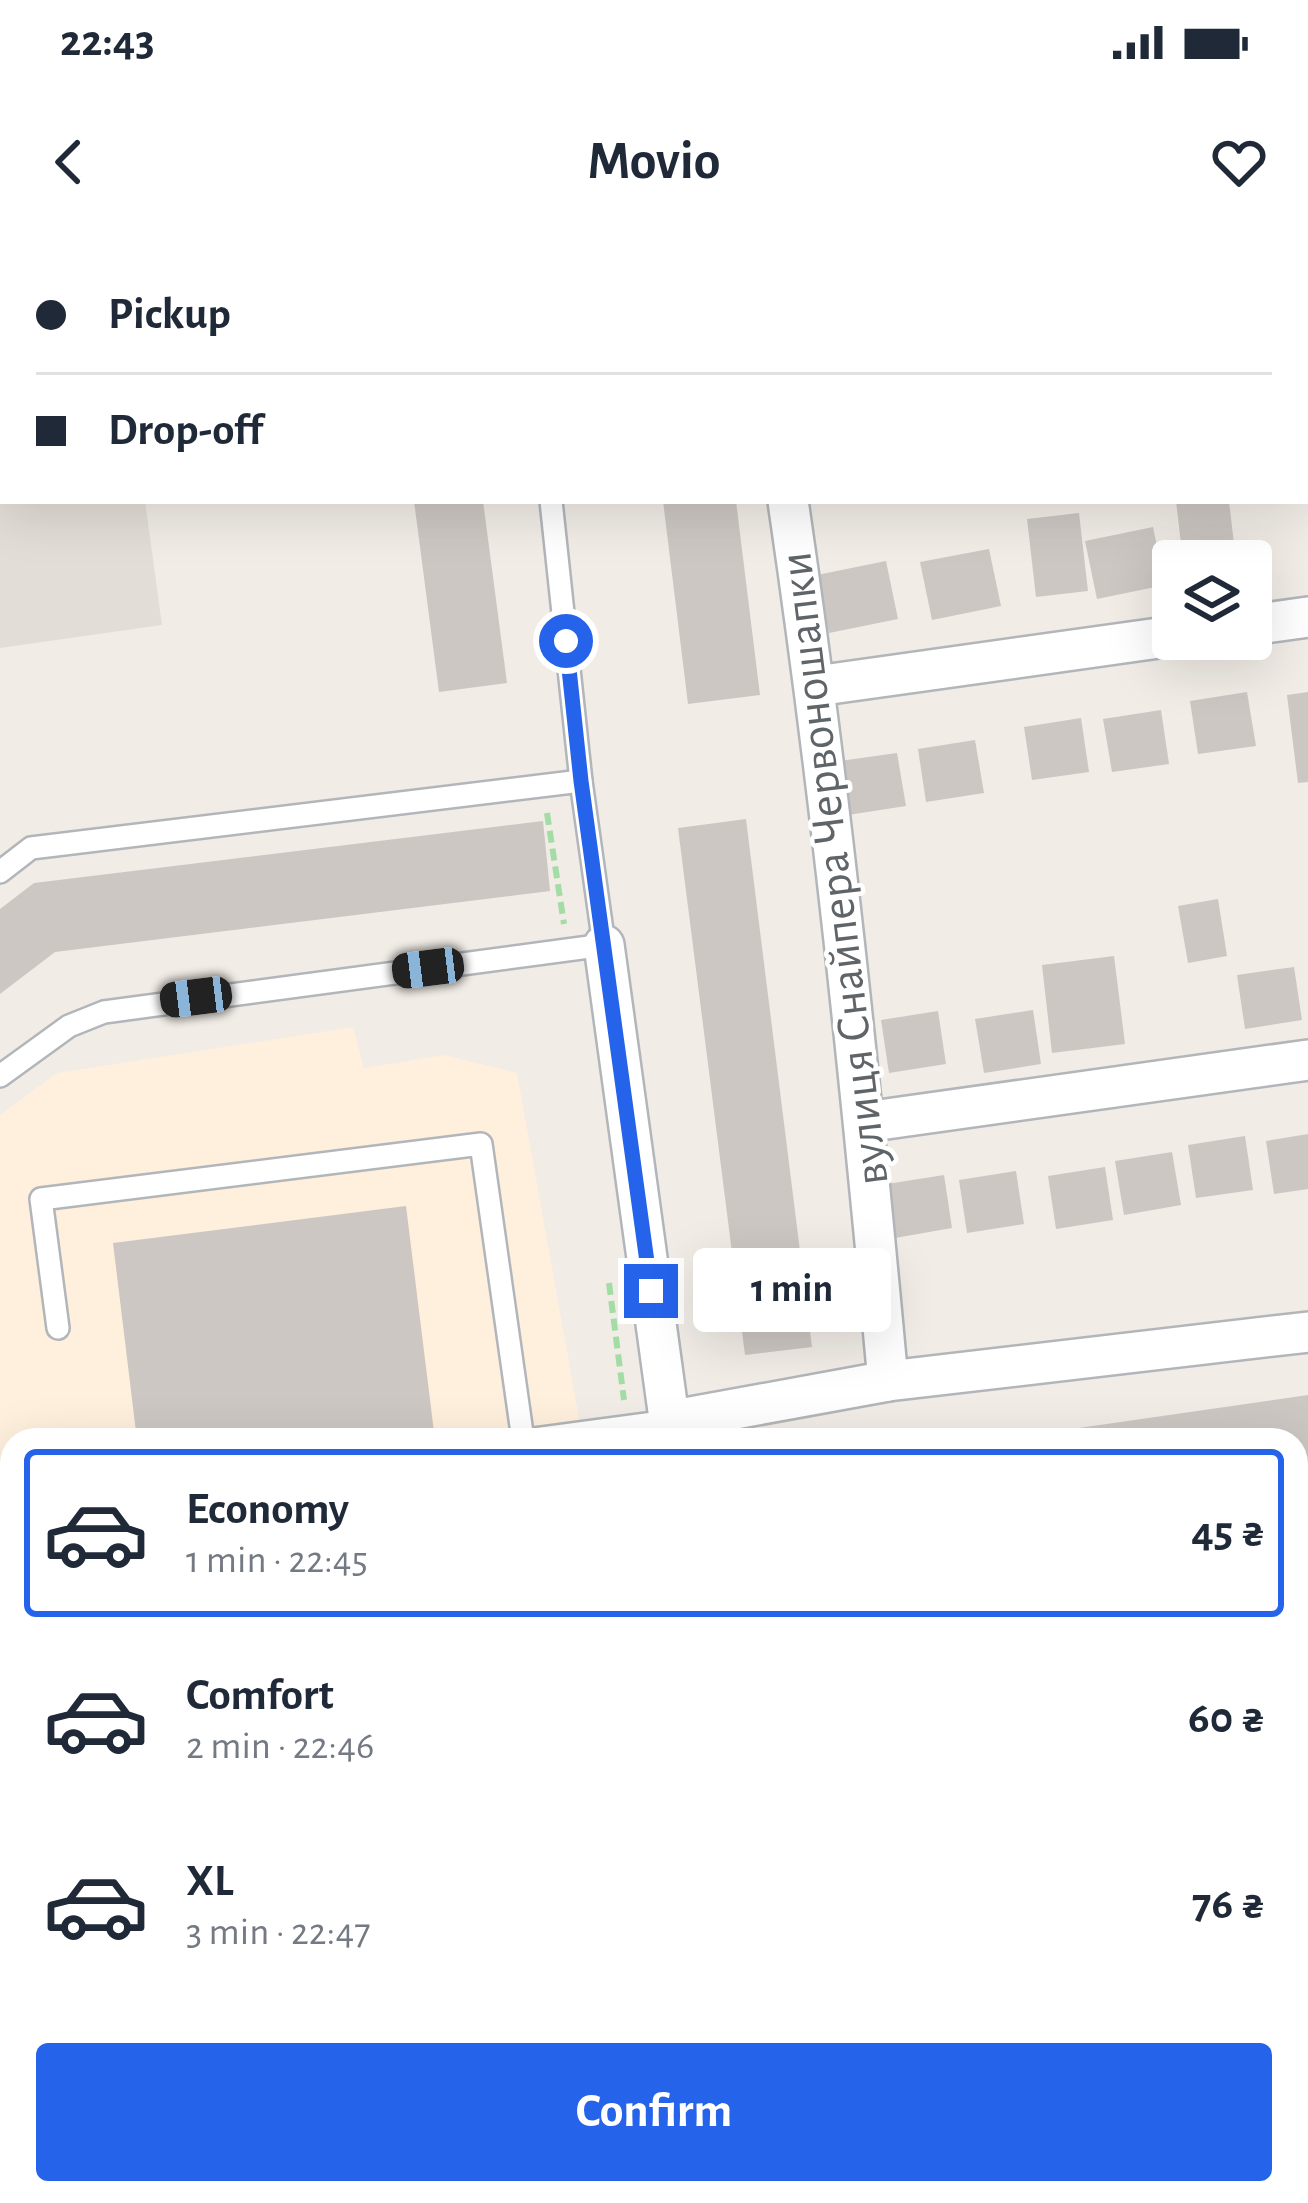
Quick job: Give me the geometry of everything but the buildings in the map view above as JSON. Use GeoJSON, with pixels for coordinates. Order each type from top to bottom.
{"type":"FeatureCollection","features":[{"type":"Feature","properties":{"kind":"street","name":"вулиця Снайпера Червоношапки"},"geometry":{"type":"LineString","coordinates":[[788,504],[816,686],[865,1122],[887,1381]]}},
{"type":"Feature","properties":{"kind":"street"},"geometry":{"type":"LineString","coordinates":[[1272,622],[1308,617]]}},
{"type":"Feature","properties":{"kind":"street"},"geometry":{"type":"LineString","coordinates":[[816,686],[1152,639]]}},
{"type":"Feature","properties":{"kind":"street"},"geometry":{"type":"LineString","coordinates":[[604,945],[670,1428]]}},
{"type":"Feature","properties":{"kind":"street"},"geometry":{"type":"LineString","coordinates":[[865,1122],[1308,1060]]}},
{"type":"Feature","properties":{"kind":"street"},"geometry":{"type":"LineString","coordinates":[[683,1428],[887,1381],[1308,1332]]}},
{"type":"Feature","properties":{"kind":"lane"},"geometry":{"type":"LineString","coordinates":[[0,1076],[68,1026],[104,1012],[604,945],[551,504]]}},
{"type":"Feature","properties":{"kind":"lane"},"geometry":{"type":"LineString","coordinates":[[0,872],[31,848],[581,781]]}},
{"type":"Feature","properties":{"kind":"lane"},"geometry":{"type":"LineString","coordinates":[[58,1328],[41,1199],[481,1144],[523,1428]]}},
{"type":"Feature","properties":{"kind":"shaded area"},"geometry":{"type":"Polygon","coordinates":[[[0,504],[145,504],[162,625],[0,648],[0,504]]]}},
{"type":"Feature","properties":{"kind":"shaded area"},"geometry":{"type":"Polygon","coordinates":[[[353,1027],[364,1068],[444,1055],[517,1073],[581,1428],[0,1428],[0,1115],[57,1073],[353,1027]]]}},
{"type":"Feature","properties":{"kind":"route"},"geometry":{"type":"LineString","coordinates":[[566,641],[651,1291]]}}]}
